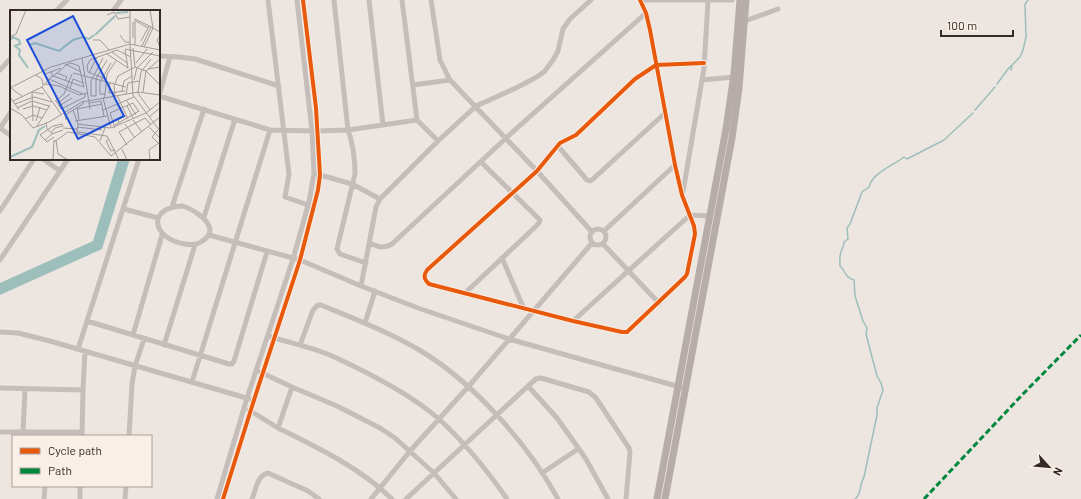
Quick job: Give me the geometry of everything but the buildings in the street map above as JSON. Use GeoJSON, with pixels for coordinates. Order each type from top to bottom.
{"type":"FeatureCollection","features":[{"type":"Feature","properties":{"kind":"main road"},"geometry":{"type":"LineString","coordinates":[[665,499],[681,387],[734,77],[740,0]]}},
{"type":"Feature","properties":{"kind":"main road"},"geometry":{"type":"LineString","coordinates":[[657,499],[732,138],[739,88],[746,0]]}},
{"type":"Feature","properties":{"kind":"street"},"geometry":{"type":"LineString","coordinates":[[57,10],[66,0]]}},
{"type":"Feature","properties":{"kind":"street"},"geometry":{"type":"LineString","coordinates":[[114,10],[121,0]]}},
{"type":"Feature","properties":{"kind":"street"},"geometry":{"type":"LineString","coordinates":[[268,0],[285,130],[289,174],[285,197],[314,207]]}},
{"type":"Feature","properties":{"kind":"street"},"geometry":{"type":"LineString","coordinates":[[224,499],[262,374],[300,260],[314,207],[320,175],[318,131],[312,72],[297,0]]}},
{"type":"Feature","properties":{"kind":"street"},"geometry":{"type":"LineString","coordinates":[[217,499],[244,406],[293,258],[308,206],[314,173],[312,131],[306,74],[303,0]]}},
{"type":"Feature","properties":{"kind":"street"},"geometry":{"type":"LineString","coordinates":[[334,0],[348,130],[352,141],[355,167],[355,174],[337,249],[340,254],[366,262]]}},
{"type":"Feature","properties":{"kind":"street"},"geometry":{"type":"LineString","coordinates":[[369,0],[383,125]]}},
{"type":"Feature","properties":{"kind":"street"},"geometry":{"type":"LineString","coordinates":[[402,0],[417,120],[438,141]]}},
{"type":"Feature","properties":{"kind":"street"},"geometry":{"type":"LineString","coordinates":[[432,0],[440,60],[450,80],[537,171],[592,232]]}},
{"type":"Feature","properties":{"kind":"street"},"geometry":{"type":"LineString","coordinates":[[361,286],[376,206],[380,198],[476,106],[516,88],[544,72],[558,51],[563,29],[570,19],[591,0]]}},
{"type":"Feature","properties":{"kind":"street"},"geometry":{"type":"LineString","coordinates":[[704,63],[656,65],[635,79],[576,135],[564,140],[558,145],[537,171],[427,270],[424,275],[425,279],[429,284],[464,294],[619,332],[627,332],[659,303],[687,274],[695,234],[694,226],[682,195],[664,114],[656,65],[646,13],[640,0],[732,0]]}},
{"type":"Feature","properties":{"kind":"street"},"geometry":{"type":"LineString","coordinates":[[682,195],[702,80],[708,1]]}},
{"type":"Feature","properties":{"kind":"street"},"geometry":{"type":"LineString","coordinates":[[745,21],[778,9]]}},
{"type":"Feature","properties":{"kind":"street"},"geometry":{"type":"LineString","coordinates":[[369,243],[380,247],[386,247],[392,244],[506,138],[646,13]]}},
{"type":"Feature","properties":{"kind":"street"},"geometry":{"type":"LineString","coordinates":[[161,57],[194,59],[279,86]]}},
{"type":"Feature","properties":{"kind":"street"},"geometry":{"type":"LineString","coordinates":[[160,92],[170,57]]}},
{"type":"Feature","properties":{"kind":"street"},"geometry":{"type":"LineString","coordinates":[[0,70],[10,59]]}},
{"type":"Feature","properties":{"kind":"street"},"geometry":{"type":"LineString","coordinates":[[306,74],[312,72]]}},
{"type":"Feature","properties":{"kind":"street"},"geometry":{"type":"LineString","coordinates":[[702,80],[734,77]]}},
{"type":"Feature","properties":{"kind":"street"},"geometry":{"type":"LineString","coordinates":[[413,85],[450,80]]}},
{"type":"Feature","properties":{"kind":"street"},"geometry":{"type":"LineString","coordinates":[[160,96],[270,130],[348,130],[417,120]]}},
{"type":"Feature","properties":{"kind":"street"},"geometry":{"type":"LineString","coordinates":[[172,206],[204,109]]}},
{"type":"Feature","properties":{"kind":"street"},"geometry":{"type":"LineString","coordinates":[[10,113],[0,128],[10,135]]}},
{"type":"Feature","properties":{"kind":"street"},"geometry":{"type":"LineString","coordinates":[[558,145],[587,180],[590,181],[664,114]]}},
{"type":"Feature","properties":{"kind":"street"},"geometry":{"type":"LineString","coordinates":[[204,217],[235,119]]}},
{"type":"Feature","properties":{"kind":"street"},"geometry":{"type":"LineString","coordinates":[[192,382],[270,130]]}},
{"type":"Feature","properties":{"kind":"street"},"geometry":{"type":"LineString","coordinates":[[0,211],[33,160]]}},
{"type":"Feature","properties":{"kind":"street"},"geometry":{"type":"LineString","coordinates":[[44,160],[60,171]]}},
{"type":"Feature","properties":{"kind":"street"},"geometry":{"type":"LineString","coordinates":[[1,258],[67,160]]}},
{"type":"Feature","properties":{"kind":"street"},"geometry":{"type":"LineString","coordinates":[[78,349],[139,160]]}},
{"type":"Feature","properties":{"kind":"street"},"geometry":{"type":"LineString","coordinates":[[464,294],[532,230],[540,220],[481,162]]}},
{"type":"Feature","properties":{"kind":"street"},"geometry":{"type":"LineString","coordinates":[[604,231],[675,165]]}},
{"type":"Feature","properties":{"kind":"street"},"geometry":{"type":"LineString","coordinates":[[314,173],[352,184],[380,198]]}},
{"type":"Feature","properties":{"kind":"street"},"geometry":{"type":"LineString","coordinates":[[172,206],[183,206],[204,217],[210,228],[209,235],[204,241],[195,245],[177,243],[162,235],[159,229],[158,218],[161,213],[172,206]]}},
{"type":"Feature","properties":{"kind":"street"},"geometry":{"type":"LineString","coordinates":[[124,209],[158,218]]}},
{"type":"Feature","properties":{"kind":"street"},"geometry":{"type":"LineString","coordinates":[[573,321],[627,270],[690,215],[710,216]]}},
{"type":"Feature","properties":{"kind":"street"},"geometry":{"type":"LineString","coordinates":[[596,229],[604,231],[606,239],[603,244],[596,246],[590,239],[592,232],[596,229]]}},
{"type":"Feature","properties":{"kind":"street"},"geometry":{"type":"LineString","coordinates":[[132,335],[162,235]]}},
{"type":"Feature","properties":{"kind":"street"},"geometry":{"type":"LineString","coordinates":[[209,235],[300,260],[361,286],[509,339],[681,387]]}},
{"type":"Feature","properties":{"kind":"street"},"geometry":{"type":"LineString","coordinates":[[370,499],[410,451],[468,387],[592,243]]}},
{"type":"Feature","properties":{"kind":"street"},"geometry":{"type":"LineString","coordinates":[[603,244],[659,303]]}},
{"type":"Feature","properties":{"kind":"street"},"geometry":{"type":"LineString","coordinates":[[164,345],[195,245]]}},
{"type":"Feature","properties":{"kind":"street"},"geometry":{"type":"LineString","coordinates":[[87,321],[200,356],[232,364],[267,252]]}},
{"type":"Feature","properties":{"kind":"street"},"geometry":{"type":"LineString","coordinates":[[502,258],[524,309]]}},
{"type":"Feature","properties":{"kind":"street"},"geometry":{"type":"LineString","coordinates":[[364,323],[375,291]]}},
{"type":"Feature","properties":{"kind":"street"},"geometry":{"type":"LineString","coordinates":[[280,299],[286,301]]}},
{"type":"Feature","properties":{"kind":"street"},"geometry":{"type":"LineString","coordinates":[[300,346],[313,310],[318,305],[321,305],[396,337],[422,352],[468,387],[497,416],[542,473],[558,499]]}},
{"type":"Feature","properties":{"kind":"street"},"geometry":{"type":"LineString","coordinates":[[0,332],[18,333],[78,349],[254,400]]}},
{"type":"Feature","properties":{"kind":"street"},"geometry":{"type":"LineString","coordinates":[[268,336],[329,355],[374,377],[400,392],[439,420],[465,446],[489,473],[506,499]]}},
{"type":"Feature","properties":{"kind":"street"},"geometry":{"type":"LineString","coordinates":[[129,435],[132,384],[135,366],[144,339]]}},
{"type":"Feature","properties":{"kind":"street"},"geometry":{"type":"LineString","coordinates":[[0,432],[23,431],[49,434],[82,434],[85,351]]}},
{"type":"Feature","properties":{"kind":"street"},"geometry":{"type":"LineString","coordinates":[[256,371],[360,416],[390,435],[434,473],[456,499]]}},
{"type":"Feature","properties":{"kind":"street"},"geometry":{"type":"LineString","coordinates":[[406,499],[465,446],[528,386],[536,380],[544,379],[589,392],[596,398],[629,448],[630,452],[626,499]]}},
{"type":"Feature","properties":{"kind":"street"},"geometry":{"type":"LineString","coordinates":[[528,386],[557,418],[586,459],[608,499]]}},
{"type":"Feature","properties":{"kind":"street"},"geometry":{"type":"LineString","coordinates":[[278,428],[292,387]]}},
{"type":"Feature","properties":{"kind":"street"},"geometry":{"type":"LineString","coordinates":[[0,388],[83,390]]}},
{"type":"Feature","properties":{"kind":"street"},"geometry":{"type":"LineString","coordinates":[[23,431],[25,389]]}},
{"type":"Feature","properties":{"kind":"street"},"geometry":{"type":"LineString","coordinates":[[244,406],[278,428],[338,458],[380,488],[392,499]]}},
{"type":"Feature","properties":{"kind":"street"},"geometry":{"type":"LineString","coordinates":[[542,473],[578,449]]}},
{"type":"Feature","properties":{"kind":"street"},"geometry":{"type":"LineString","coordinates":[[230,454],[237,456]]}},
{"type":"Feature","properties":{"kind":"street"},"geometry":{"type":"LineString","coordinates":[[252,499],[260,477],[263,474],[268,473],[308,491],[319,499]]}},
{"type":"Feature","properties":{"kind":"street"},"geometry":{"type":"LineString","coordinates":[[221,484],[228,486]]}},
{"type":"Feature","properties":{"kind":"street"},"geometry":{"type":"LineString","coordinates":[[44,499],[45,487]]}},
{"type":"Feature","properties":{"kind":"street"},"geometry":{"type":"LineString","coordinates":[[80,487],[80,499]]}},
{"type":"Feature","properties":{"kind":"street"},"geometry":{"type":"LineString","coordinates":[[125,499],[126,487]]}},
{"type":"Feature","properties":{"kind":"water"},"geometry":{"type":"Polygon","coordinates":[[[118,160],[130,160],[102,249],[0,295],[0,283],[93,241],[118,160]]]}},
{"type":"Feature","properties":{"kind":"waterway"},"geometry":{"type":"LineString","coordinates":[[997,84],[1008,69],[1020,57],[1023,50],[1026,37],[1025,4],[1028,0]]}},
{"type":"Feature","properties":{"kind":"waterway"},"geometry":{"type":"LineString","coordinates":[[1011,70],[1012,65]]}},
{"type":"Feature","properties":{"kind":"waterway"},"geometry":{"type":"LineString","coordinates":[[975,110],[995,87]]}},
{"type":"Feature","properties":{"kind":"waterway"},"geometry":{"type":"LineString","coordinates":[[855,499],[859,495],[861,483],[864,477],[877,415],[877,408],[883,390],[877,376],[866,334],[867,328],[863,321],[855,296],[854,280],[848,277],[840,266],[841,251],[844,242],[848,239],[847,228],[850,224],[862,192],[869,187],[871,182],[879,173],[904,157],[907,159],[944,140],[973,113]]}},
{"type":"Feature","properties":{"kind":"marked path"},"geometry":{"type":"LineString","coordinates":[[924,499],[1081,335]]}},
{"type":"Feature","properties":{"kind":"cycle path"},"geometry":{"type":"LineString","coordinates":[[223,499],[300,260],[318,190],[320,175],[316,108],[303,0]]}},
{"type":"Feature","properties":{"kind":"cycle path"},"geometry":{"type":"LineString","coordinates":[[640,0],[646,13],[650,30],[675,165],[682,195],[694,226],[695,234],[687,274],[685,277],[627,332],[573,321],[429,284],[425,277],[427,270],[537,171],[560,143],[576,135],[635,79],[656,65],[704,63]]}}]}
